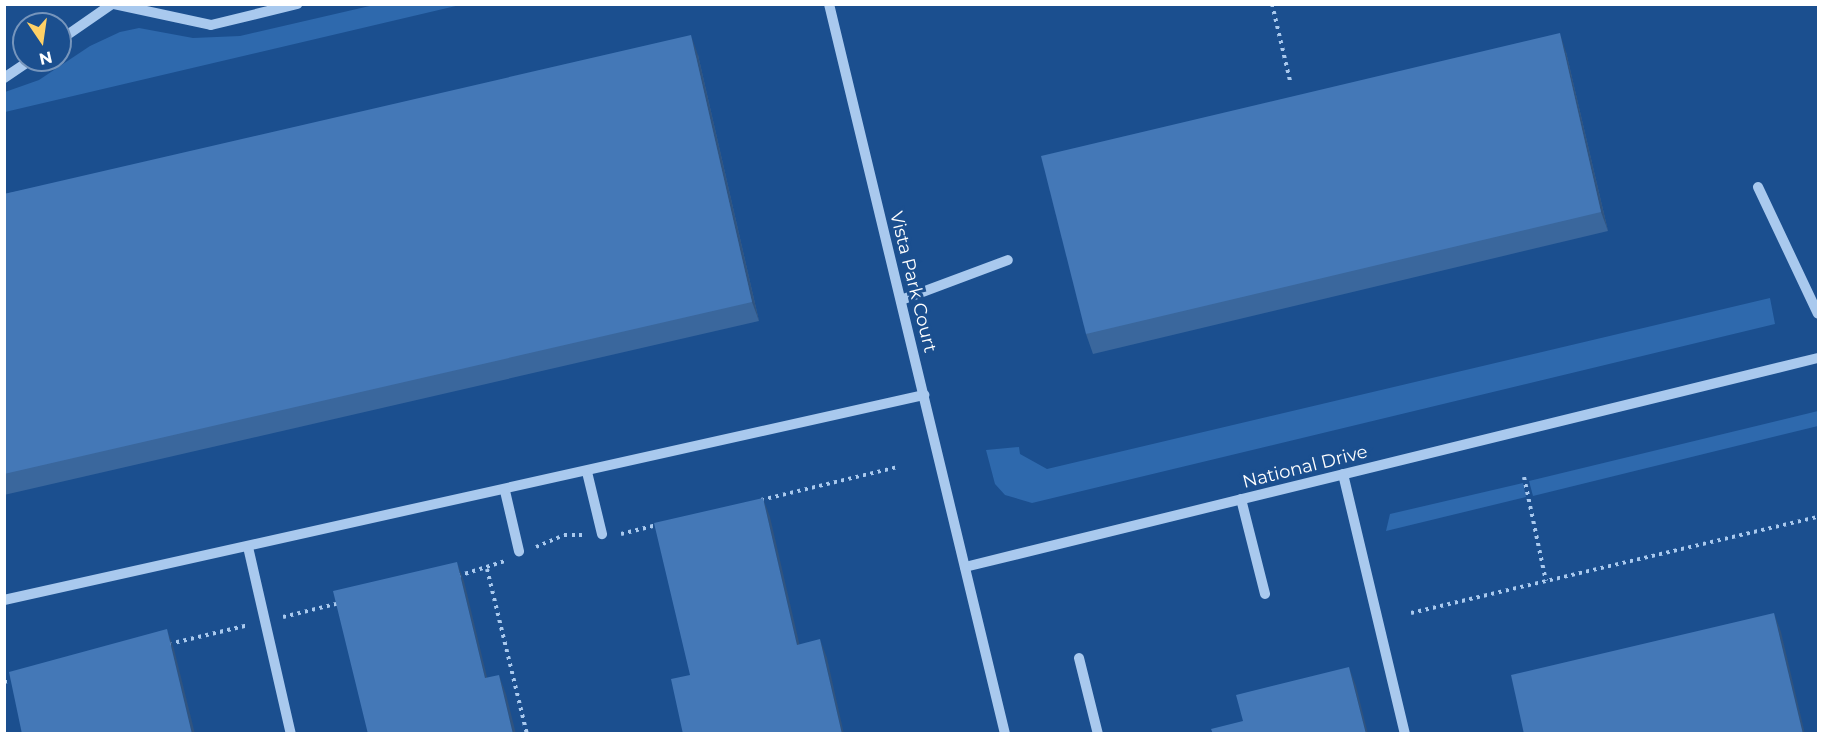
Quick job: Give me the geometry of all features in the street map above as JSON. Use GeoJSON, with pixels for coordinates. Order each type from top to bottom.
{"type":"FeatureCollection","features":[{"type":"Feature","properties":{"kind":"street"},"geometry":{"type":"LineString","coordinates":[[72,32],[113,4],[210,25],[297,4]]}},
{"type":"Feature","properties":{"kind":"street","name":"Vista Park Court"},"geometry":{"type":"LineString","coordinates":[[829,4],[965,567]]}},
{"type":"Feature","properties":{"kind":"street"},"geometry":{"type":"LineString","coordinates":[[1758,187],[1818,314]]}},
{"type":"Feature","properties":{"kind":"street"},"geometry":{"type":"LineString","coordinates":[[901,300],[1008,260]]}},
{"type":"Feature","properties":{"kind":"street","name":"National Drive"},"geometry":{"type":"LineString","coordinates":[[965,567],[1818,358]]}},
{"type":"Feature","properties":{"kind":"street"},"geometry":{"type":"LineString","coordinates":[[4,600],[505,491],[924,395]]}},
{"type":"Feature","properties":{"kind":"street"},"geometry":{"type":"LineString","coordinates":[[587,472],[602,534]]}},
{"type":"Feature","properties":{"kind":"street"},"geometry":{"type":"LineString","coordinates":[[1343,474],[1405,734]]}},
{"type":"Feature","properties":{"kind":"street"},"geometry":{"type":"LineString","coordinates":[[505,491],[524,550]]}},
{"type":"Feature","properties":{"kind":"street"},"geometry":{"type":"LineString","coordinates":[[1241,500],[1265,594]]}},
{"type":"Feature","properties":{"kind":"street"},"geometry":{"type":"LineString","coordinates":[[248,547],[291,734]]}},
{"type":"Feature","properties":{"kind":"street"},"geometry":{"type":"LineString","coordinates":[[965,567],[1005,734]]}},
{"type":"Feature","properties":{"kind":"street"},"geometry":{"type":"LineString","coordinates":[[1079,658],[1098,734]]}},
{"type":"Feature","properties":{"kind":"path"},"geometry":{"type":"LineString","coordinates":[[1272,4],[1290,81]]}},
{"type":"Feature","properties":{"kind":"path"},"geometry":{"type":"LineString","coordinates":[[759,501],[897,467]]}},
{"type":"Feature","properties":{"kind":"path"},"geometry":{"type":"LineString","coordinates":[[1524,477],[1546,581]]}},
{"type":"Feature","properties":{"kind":"path"},"geometry":{"type":"LineString","coordinates":[[1411,613],[1818,517]]}},
{"type":"Feature","properties":{"kind":"path"},"geometry":{"type":"LineString","coordinates":[[524,550],[564,535],[602,534],[666,523]]}},
{"type":"Feature","properties":{"kind":"path"},"geometry":{"type":"LineString","coordinates":[[454,577],[487,569],[509,559]]}},
{"type":"Feature","properties":{"kind":"path"},"geometry":{"type":"LineString","coordinates":[[487,569],[527,734]]}},
{"type":"Feature","properties":{"kind":"path"},"geometry":{"type":"LineString","coordinates":[[163,645],[343,603]]}},
{"type":"Feature","properties":{"kind":"path"},"geometry":{"type":"LineString","coordinates":[[4,682],[27,677]]}},
{"type":"Feature","properties":{"kind":"shaded area"},"geometry":{"type":"Polygon","coordinates":[[[374,5],[460,5],[5,112],[5,92],[39,80],[51,72],[72,72],[72,58],[90,46],[120,32],[139,28],[193,38],[240,36],[374,5]]]}},
{"type":"Feature","properties":{"kind":"shaded area"},"geometry":{"type":"Polygon","coordinates":[[[1770,298],[1775,324],[1032,503],[1005,495],[995,484],[986,450],[1019,447],[1020,454],[1047,469],[1770,298]]]}},
{"type":"Feature","properties":{"kind":"shaded area"},"geometry":{"type":"Polygon","coordinates":[[[1818,411],[1818,426],[1533,496],[1529,481],[1818,411]]]}},
{"type":"Feature","properties":{"kind":"shaded area"},"geometry":{"type":"Polygon","coordinates":[[[1523,483],[1526,497],[1386,531],[1390,514],[1523,483]]]}},
{"type":"Feature","properties":{"kind":"building"},"geometry":{"type":"Polygon","coordinates":[[[1560,33],[1601,212],[1086,334],[1041,156],[1560,33]]]}},
{"type":"Feature","properties":{"kind":"building"},"geometry":{"type":"Polygon","coordinates":[[[691,35],[752,302],[4,474],[4,194],[691,35]]]}},
{"type":"Feature","properties":{"kind":"building"},"geometry":{"type":"Polygon","coordinates":[[[763,498],[797,645],[820,639],[842,734],[683,734],[671,679],[690,675],[654,523],[763,498]]]}},
{"type":"Feature","properties":{"kind":"building"},"geometry":{"type":"Polygon","coordinates":[[[457,562],[485,678],[499,675],[513,734],[368,734],[333,591],[457,562]]]}},
{"type":"Feature","properties":{"kind":"building"},"geometry":{"type":"Polygon","coordinates":[[[1774,613],[1803,734],[1524,734],[1511,675],[1774,613]]]}},
{"type":"Feature","properties":{"kind":"building"},"geometry":{"type":"Polygon","coordinates":[[[167,629],[192,734],[22,734],[9,672],[167,629]]]}},
{"type":"Feature","properties":{"kind":"building"},"geometry":{"type":"Polygon","coordinates":[[[1349,667],[1366,734],[1213,734],[1211,729],[1243,721],[1236,695],[1349,667]]]}}]}
